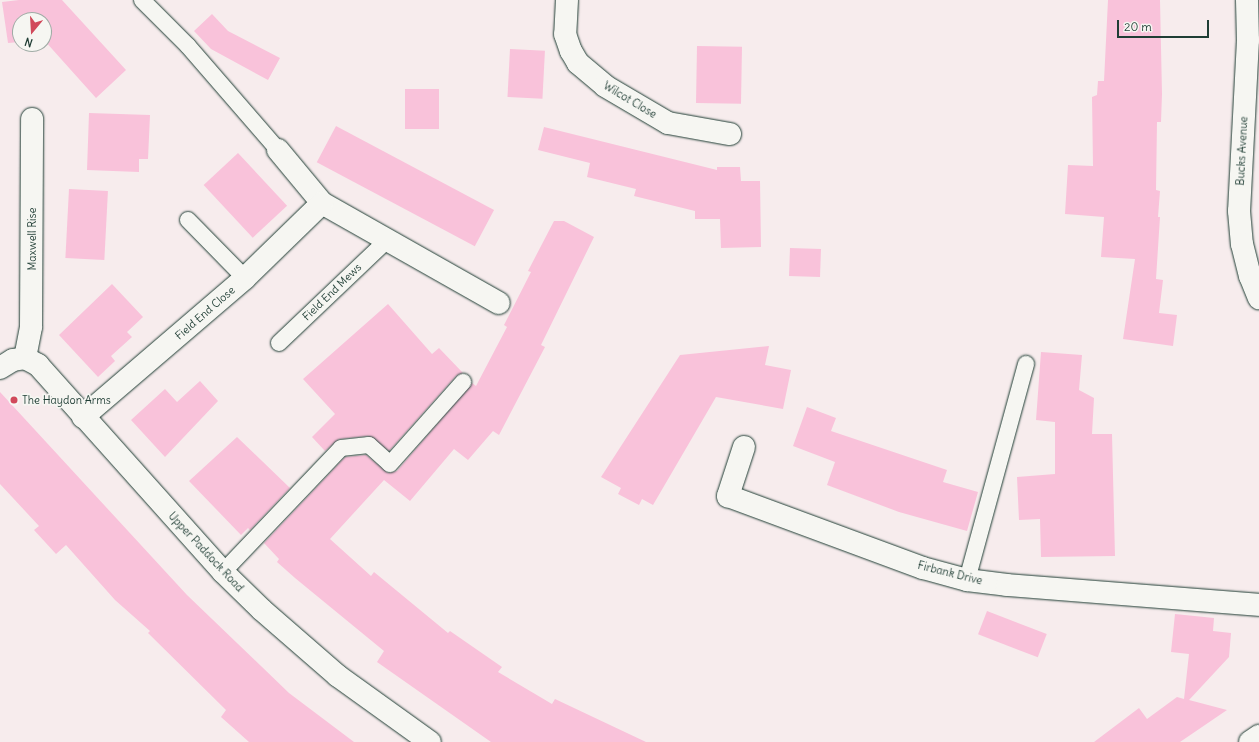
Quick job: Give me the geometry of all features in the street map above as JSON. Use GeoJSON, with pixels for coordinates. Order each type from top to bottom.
{"type":"FeatureCollection","features":[{"type":"Feature","properties":{"kind":"street","name":"Wilcot Close"},"geometry":{"type":"LineString","coordinates":[[567,0],[565,34],[571,51],[578,63],[605,86],[668,123],[730,134]]}},
{"type":"Feature","properties":{"kind":"street","name":"Bucks Avenue"},"geometry":{"type":"LineString","coordinates":[[1247,0],[1248,40],[1239,211],[1248,270],[1259,298]]}},
{"type":"Feature","properties":{"kind":"street","name":"Maxwell Rise"},"geometry":{"type":"LineString","coordinates":[[25,358],[31,327],[32,119]]}},
{"type":"Feature","properties":{"kind":"street"},"geometry":{"type":"LineString","coordinates":[[278,150],[322,203],[386,241],[499,303]]}},
{"type":"Feature","properties":{"kind":"street","name":"Field End Close"},"geometry":{"type":"LineString","coordinates":[[83,417],[245,278],[322,203]]}},
{"type":"Feature","properties":{"kind":"street"},"geometry":{"type":"LineString","coordinates":[[0,368],[13,360],[25,358]]}},
{"type":"Feature","properties":{"kind":"street","name":"Upper Paddock Road"},"geometry":{"type":"LineString","coordinates":[[25,358],[47,374],[83,417],[223,572],[338,676],[430,742]]}},
{"type":"Feature","properties":{"kind":"street","name":"Firbank Drive"},"geometry":{"type":"LineString","coordinates":[[744,447],[728,496],[923,568],[967,580],[1213,604],[1259,605]]}},
{"type":"Feature","properties":{"kind":"street"},"geometry":{"type":"LineString","coordinates":[[1250,742],[1259,736]]}},
{"type":"Feature","properties":{"kind":"lane"},"geometry":{"type":"LineString","coordinates":[[142,0],[188,46],[278,150]]}},
{"type":"Feature","properties":{"kind":"lane"},"geometry":{"type":"LineString","coordinates":[[188,220],[245,278]]}},
{"type":"Feature","properties":{"kind":"lane","name":"Field End Mews"},"geometry":{"type":"LineString","coordinates":[[279,343],[386,241]]}},
{"type":"Feature","properties":{"kind":"lane"},"geometry":{"type":"LineString","coordinates":[[967,580],[1026,364]]}},
{"type":"Feature","properties":{"kind":"lane"},"geometry":{"type":"LineString","coordinates":[[223,572],[341,448],[369,445],[390,464],[463,382]]}},
{"type":"Feature","properties":{"kind":"building"},"geometry":{"type":"Polygon","coordinates":[[[19,0],[62,0],[126,70],[96,98],[52,49],[52,12],[12,12],[12,43],[8,43],[2,2],[19,0]]]}},
{"type":"Feature","properties":{"kind":"building"},"geometry":{"type":"Polygon","coordinates":[[[1108,0],[1160,0],[1162,94],[1161,122],[1157,122],[1156,190],[1160,191],[1158,217],[1160,217],[1156,279],[1163,280],[1159,313],[1177,315],[1173,346],[1123,339],[1135,259],[1101,257],[1104,217],[1065,214],[1068,165],[1093,166],[1092,97],[1097,95],[1098,81],[1104,81],[1108,0]]]}},
{"type":"Feature","properties":{"kind":"building"},"geometry":{"type":"Polygon","coordinates":[[[212,14],[228,31],[280,58],[268,80],[211,49],[194,31],[212,14]]]}},
{"type":"Feature","properties":{"kind":"building"},"geometry":{"type":"Polygon","coordinates":[[[697,46],[742,47],[741,104],[696,103],[697,46]]]}},
{"type":"Feature","properties":{"kind":"building"},"geometry":{"type":"Polygon","coordinates":[[[510,49],[545,51],[542,99],[507,97],[510,49]]]}},
{"type":"Feature","properties":{"kind":"building"},"geometry":{"type":"Polygon","coordinates":[[[405,89],[439,89],[439,129],[405,129],[405,89]]]}},
{"type":"Feature","properties":{"kind":"building"},"geometry":{"type":"Polygon","coordinates":[[[89,113],[150,115],[148,159],[139,159],[139,172],[87,170],[89,113]]]}},
{"type":"Feature","properties":{"kind":"building"},"geometry":{"type":"Polygon","coordinates":[[[336,126],[494,210],[475,246],[317,162],[336,126]]]}},
{"type":"Feature","properties":{"kind":"building"},"geometry":{"type":"Polygon","coordinates":[[[544,127],[717,170],[717,167],[740,167],[741,181],[760,181],[761,247],[721,248],[720,219],[695,219],[695,211],[634,196],[636,189],[587,177],[590,163],[538,150],[544,127]]]}},
{"type":"Feature","properties":{"kind":"building"},"geometry":{"type":"Polygon","coordinates":[[[238,153],[287,206],[253,238],[204,185],[238,153]]]}},
{"type":"Feature","properties":{"kind":"building"},"geometry":{"type":"Polygon","coordinates":[[[69,189],[108,191],[104,260],[65,258],[69,189]]]}},
{"type":"Feature","properties":{"kind":"building"},"geometry":{"type":"Polygon","coordinates":[[[554,221],[564,221],[594,237],[541,345],[545,347],[499,435],[493,431],[468,460],[454,449],[410,501],[384,480],[330,539],[371,576],[374,572],[448,633],[450,631],[502,667],[498,672],[552,704],[555,699],[646,742],[491,742],[377,662],[384,651],[277,562],[279,559],[264,543],[345,457],[366,455],[388,473],[397,471],[472,383],[476,386],[507,327],[504,325],[531,272],[528,271],[554,221]]]}},
{"type":"Feature","properties":{"kind":"building"},"geometry":{"type":"Polygon","coordinates":[[[790,248],[821,249],[820,277],[789,276],[790,248]]]}},
{"type":"Feature","properties":{"kind":"building"},"geometry":{"type":"Polygon","coordinates":[[[112,284],[143,317],[127,332],[132,337],[111,356],[115,361],[98,377],[59,335],[112,284]]]}},
{"type":"Feature","properties":{"kind":"building"},"geometry":{"type":"Polygon","coordinates":[[[388,304],[432,354],[439,348],[463,373],[456,376],[389,451],[368,436],[339,439],[325,451],[312,437],[335,414],[303,379],[388,304]]]}},
{"type":"Feature","properties":{"kind":"building"},"geometry":{"type":"Polygon","coordinates":[[[769,346],[765,365],[791,370],[783,409],[716,397],[653,505],[642,499],[639,505],[618,494],[621,488],[601,477],[680,355],[769,346]]]}},
{"type":"Feature","properties":{"kind":"building"},"geometry":{"type":"Polygon","coordinates":[[[1041,352],[1082,355],[1079,390],[1094,398],[1092,434],[1112,434],[1115,556],[1041,557],[1040,519],[1019,520],[1017,477],[1055,474],[1055,422],[1036,420],[1041,352]]]}},
{"type":"Feature","properties":{"kind":"building"},"geometry":{"type":"Polygon","coordinates":[[[200,381],[218,401],[165,457],[131,420],[165,389],[177,402],[200,381]]]}},
{"type":"Feature","properties":{"kind":"building"},"geometry":{"type":"Polygon","coordinates":[[[0,392],[187,595],[289,693],[354,742],[249,742],[221,717],[226,710],[148,633],[150,631],[115,600],[66,545],[56,554],[34,530],[39,526],[0,484],[0,392]]]}},
{"type":"Feature","properties":{"kind":"building"},"geometry":{"type":"Polygon","coordinates":[[[807,407],[836,418],[831,431],[947,470],[943,482],[978,492],[967,531],[899,512],[827,485],[835,462],[793,446],[807,407]]]}},
{"type":"Feature","properties":{"kind":"building"},"geometry":{"type":"Polygon","coordinates":[[[237,437],[290,488],[250,530],[248,528],[241,535],[189,481],[237,437]]]}},
{"type":"Feature","properties":{"kind":"building"},"geometry":{"type":"Polygon","coordinates":[[[987,611],[1047,634],[1038,657],[978,634],[987,611]]]}},
{"type":"Feature","properties":{"kind":"building"},"geometry":{"type":"Polygon","coordinates":[[[1175,614],[1214,618],[1213,631],[1231,633],[1229,657],[1189,700],[1227,710],[1180,742],[1094,742],[1139,708],[1147,719],[1177,697],[1184,699],[1189,654],[1171,652],[1175,614]]]}},
{"type":"Feature","properties":{"kind":"place","name":"The Haydon Arms"},"geometry":{"type":"Point","coordinates":[14,400]}}]}
